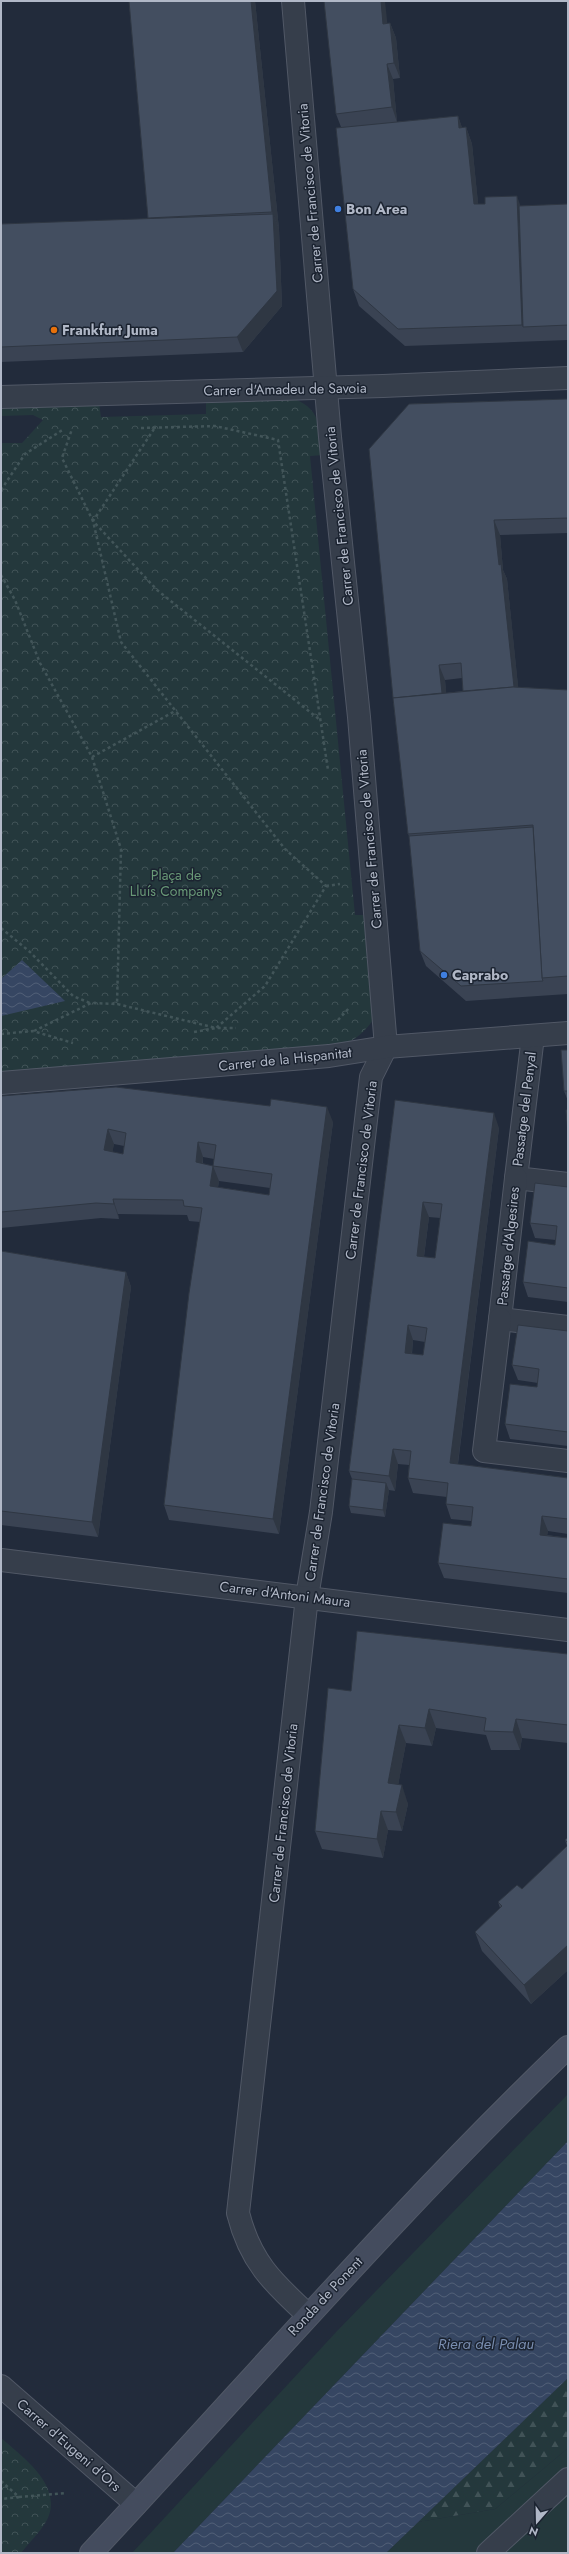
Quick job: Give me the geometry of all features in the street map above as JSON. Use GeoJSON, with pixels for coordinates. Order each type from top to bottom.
{"type":"FeatureCollection","features":[{"type":"Feature","properties":{"kind":"main road","name":"Ronda de Ponent"},"geometry":{"type":"LineString","coordinates":[[91,2553],[308,2315],[492,2119],[568,2047]]}},
{"type":"Feature","properties":{"kind":"street","name":"Carrer de Francisco de Vitoria"},"geometry":{"type":"LineString","coordinates":[[293,1],[326,388],[359,717],[386,1047],[371,1077],[321,1512],[307,1597],[238,2212],[244,2238],[270,2280],[308,2315]]}},
{"type":"Feature","properties":{"kind":"street","name":"Carrer d'Amadeu de Savoia"},"geometry":{"type":"LineString","coordinates":[[1,397],[326,388],[568,378]]}},
{"type":"Feature","properties":{"kind":"street","name":"Carrer de la Hispanitat"},"geometry":{"type":"LineString","coordinates":[[1,1083],[329,1056],[386,1047],[568,1033]]}},
{"type":"Feature","properties":{"kind":"street","name":"Passatge del Penyal"},"geometry":{"type":"LineString","coordinates":[[533,1036],[516,1178],[568,1184]]}},
{"type":"Feature","properties":{"kind":"street","name":"Passatge d'Algesires"},"geometry":{"type":"LineString","coordinates":[[516,1178],[500,1319],[568,1327]]}},
{"type":"Feature","properties":{"kind":"street"},"geometry":{"type":"LineString","coordinates":[[500,1319],[484,1451],[568,1461]]}},
{"type":"Feature","properties":{"kind":"street","name":"Carrer d'Antoni Maura"},"geometry":{"type":"LineString","coordinates":[[1,1560],[568,1630]]}},
{"type":"Feature","properties":{"kind":"street","name":"Carrer d'Eugeni d'Ors"},"geometry":{"type":"LineString","coordinates":[[1,2386],[136,2504]]}},
{"type":"Feature","properties":{"kind":"street"},"geometry":{"type":"LineString","coordinates":[[488,2553],[568,2480]]}},
{"type":"Feature","properties":{"kind":"path"},"geometry":{"type":"LineString","coordinates":[[1,490],[25,454],[74,422],[62,458],[93,521],[121,642],[177,710],[285,848],[326,886]]}},
{"type":"Feature","properties":{"kind":"path"},"geometry":{"type":"LineString","coordinates":[[138,428],[154,429],[215,426],[278,440],[329,775]]}},
{"type":"Feature","properties":{"kind":"path"},"geometry":{"type":"LineString","coordinates":[[93,521],[154,429]]}},
{"type":"Feature","properties":{"kind":"path"},"geometry":{"type":"LineString","coordinates":[[93,521],[157,590],[321,720]]}},
{"type":"Feature","properties":{"kind":"path"},"geometry":{"type":"LineString","coordinates":[[1,576],[15,600],[40,663],[92,757],[122,849],[117,1004]]}},
{"type":"Feature","properties":{"kind":"path"},"geometry":{"type":"LineString","coordinates":[[92,757],[177,710]]}},
{"type":"Feature","properties":{"kind":"path"},"geometry":{"type":"LineString","coordinates":[[1,928],[30,952],[73,996],[91,1003],[117,1004],[216,1028],[265,986],[326,886],[345,883]]}},
{"type":"Feature","properties":{"kind":"path"},"geometry":{"type":"LineString","coordinates":[[33,1031],[91,1003]]}},
{"type":"Feature","properties":{"kind":"path"},"geometry":{"type":"LineString","coordinates":[[1,2481],[19,2497]]}},
{"type":"Feature","properties":{"kind":"path"},"geometry":{"type":"LineString","coordinates":[[1,2499],[66,2493]]}},
{"type":"Feature","properties":{"kind":"green space","name":"Plaça de Lluís Companys"},"geometry":{"type":"Polygon","coordinates":[[[289,397],[300,401],[313,412],[317,419],[321,436],[323,455],[310,456],[355,915],[368,915],[373,1020],[359,1035],[341,1046],[1,1072],[1,443],[22,443],[43,420],[33,415],[1,416],[1,406],[99,403],[101,417],[206,414],[206,399],[289,397]]]}},
{"type":"Feature","properties":{"kind":"green space"},"geometry":{"type":"Polygon","coordinates":[[[568,2094],[568,2141],[173,2553],[132,2553],[337,2331],[568,2094]]]}},
{"type":"Feature","properties":{"kind":"green space"},"geometry":{"type":"Polygon","coordinates":[[[568,2378],[568,2448],[495,2509],[418,2522],[568,2378]]]}},
{"type":"Feature","properties":{"kind":"green space"},"geometry":{"type":"Polygon","coordinates":[[[1,2438],[31,2465],[47,2487],[51,2499],[50,2512],[44,2525],[21,2553],[1,2553],[1,2438]]]}},
{"type":"Feature","properties":{"kind":"green space"},"geometry":{"type":"Polygon","coordinates":[[[568,2448],[568,2553],[386,2553],[418,2522],[495,2509],[568,2448]]]}},
{"type":"Feature","properties":{"kind":"water"},"geometry":{"type":"Polygon","coordinates":[[[22,960],[65,1001],[1,1016],[1,979],[22,960]]]}},
{"type":"Feature","properties":{"kind":"water","name":"Riera del Palau"},"geometry":{"type":"Polygon","coordinates":[[[568,2141],[568,2378],[386,2553],[173,2553],[568,2141]]]}},
{"type":"Feature","properties":{"kind":"building"},"geometry":{"type":"Polygon","coordinates":[[[129,1],[251,1],[272,212],[148,218],[129,1]]]}},
{"type":"Feature","properties":{"kind":"building"},"geometry":{"type":"Polygon","coordinates":[[[324,1],[381,1],[383,24],[390,23],[394,63],[387,64],[392,107],[336,114],[324,1]]]}},
{"type":"Feature","properties":{"kind":"building"},"geometry":{"type":"Polygon","coordinates":[[[458,116],[459,128],[466,127],[474,204],[485,204],[485,197],[517,196],[522,325],[398,329],[353,289],[336,128],[458,116]]]}},
{"type":"Feature","properties":{"kind":"building"},"geometry":{"type":"Polygon","coordinates":[[[568,204],[568,325],[523,327],[519,206],[568,204]]]}},
{"type":"Feature","properties":{"kind":"building"},"geometry":{"type":"Polygon","coordinates":[[[273,214],[277,291],[237,337],[1,347],[1,224],[273,214]]]}},
{"type":"Feature","properties":{"kind":"building"},"geometry":{"type":"Polygon","coordinates":[[[568,399],[568,518],[494,520],[499,565],[501,564],[514,687],[463,691],[461,663],[439,665],[442,693],[393,698],[369,449],[409,404],[568,399]]]}},
{"type":"Feature","properties":{"kind":"building"},"geometry":{"type":"Polygon","coordinates":[[[513,687],[568,690],[568,976],[542,978],[533,825],[408,834],[393,698],[513,687]]]}},
{"type":"Feature","properties":{"kind":"building"},"geometry":{"type":"Polygon","coordinates":[[[533,827],[543,981],[461,986],[420,951],[409,836],[533,827]]]}},
{"type":"Feature","properties":{"kind":"building"},"geometry":{"type":"Polygon","coordinates":[[[561,1050],[568,1050],[568,1091],[564,1091],[561,1050]]]}},
{"type":"Feature","properties":{"kind":"building"},"geometry":{"type":"Polygon","coordinates":[[[116,1087],[270,1106],[271,1099],[327,1107],[273,1519],[164,1505],[189,1293],[202,1208],[184,1206],[183,1200],[113,1199],[114,1204],[96,1203],[1,1212],[1,1096],[116,1087]],[[108,1129],[104,1150],[123,1154],[126,1133],[108,1129]],[[198,1142],[196,1162],[213,1166],[216,1145],[198,1142]],[[213,1166],[210,1186],[269,1195],[272,1174],[213,1166]]]}},
{"type":"Feature","properties":{"kind":"building"},"geometry":{"type":"Polygon","coordinates":[[[395,1100],[494,1113],[450,1463],[568,1478],[568,1519],[542,1516],[540,1535],[568,1538],[568,1579],[438,1563],[443,1523],[471,1526],[473,1507],[446,1504],[448,1483],[408,1478],[411,1451],[393,1449],[389,1476],[349,1471],[395,1100]],[[423,1202],[417,1256],[435,1258],[442,1204],[423,1202]],[[408,1325],[405,1353],[423,1355],[427,1328],[408,1325]]]}},
{"type":"Feature","properties":{"kind":"building"},"geometry":{"type":"Polygon","coordinates":[[[566,1110],[568,1110],[568,1134],[566,1110]]]}},
{"type":"Feature","properties":{"kind":"building"},"geometry":{"type":"Polygon","coordinates":[[[535,1183],[568,1187],[568,1288],[523,1282],[528,1241],[555,1245],[557,1226],[530,1223],[535,1183]]]}},
{"type":"Feature","properties":{"kind":"building"},"geometry":{"type":"Polygon","coordinates":[[[1,1251],[126,1272],[92,1522],[1,1511],[1,1251]]]}},
{"type":"Feature","properties":{"kind":"building"},"geometry":{"type":"Polygon","coordinates":[[[518,1325],[568,1331],[568,1432],[505,1424],[510,1384],[537,1387],[539,1369],[512,1365],[518,1325]]]}},
{"type":"Feature","properties":{"kind":"building"},"geometry":{"type":"Polygon","coordinates":[[[352,1479],[386,1483],[383,1510],[349,1506],[352,1479]]]}},
{"type":"Feature","properties":{"kind":"building"},"geometry":{"type":"Polygon","coordinates":[[[357,1631],[568,1654],[568,1725],[516,1719],[513,1732],[484,1731],[486,1718],[429,1709],[425,1728],[399,1725],[388,1783],[402,1785],[396,1812],[381,1811],[377,1839],[315,1831],[328,1688],[351,1691],[357,1631]]]}},
{"type":"Feature","properties":{"kind":"building"},"geometry":{"type":"Polygon","coordinates":[[[568,1845],[568,1945],[524,1985],[475,1932],[502,1906],[498,1902],[517,1885],[522,1889],[568,1845]]]}},
{"type":"Feature","properties":{"kind":"place","name":"Bon Area"},"geometry":{"type":"Point","coordinates":[338,209]}},
{"type":"Feature","properties":{"kind":"place","name":"Frankfurt Juma"},"geometry":{"type":"Point","coordinates":[54,330]}},
{"type":"Feature","properties":{"kind":"place","name":"Caprabo"},"geometry":{"type":"Point","coordinates":[444,975]}}]}
